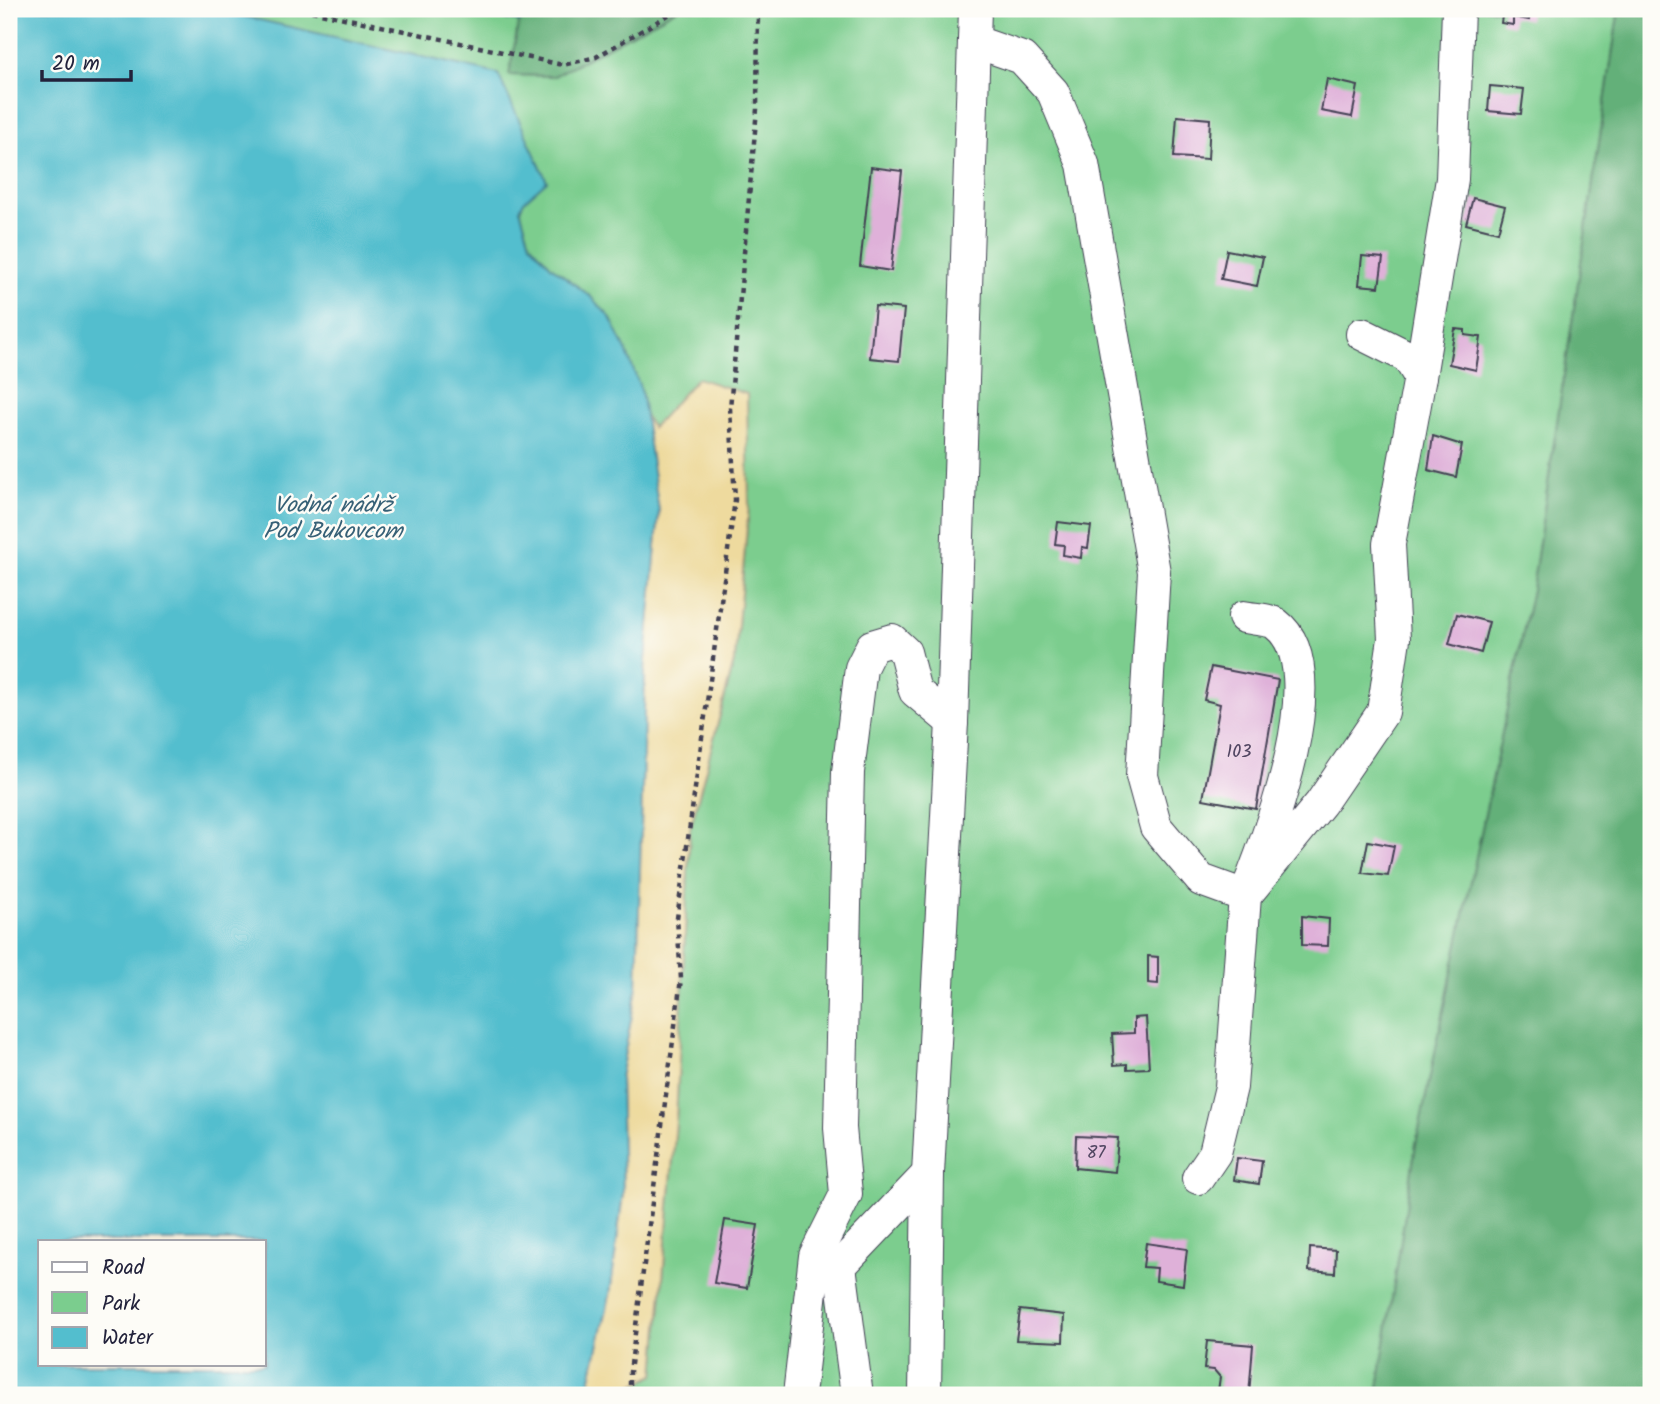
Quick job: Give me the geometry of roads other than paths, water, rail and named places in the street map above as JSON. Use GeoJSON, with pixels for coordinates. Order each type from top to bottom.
{"type":"FeatureCollection","features":[{"type":"Feature","properties":{"kind":"street"},"geometry":{"type":"LineString","coordinates":[[925,1395],[928,1174],[952,722],[975,9]]}},
{"type":"Feature","properties":{"kind":"street"},"geometry":{"type":"LineString","coordinates":[[1245,896],[1321,803],[1383,712],[1394,639],[1389,544],[1420,377],[1452,179],[1458,9]]}},
{"type":"Feature","properties":{"kind":"street"},"geometry":{"type":"LineString","coordinates":[[976,42],[1022,58],[1053,92],[1083,164],[1154,572],[1142,776],[1156,827],[1201,880],[1245,896]]}},
{"type":"Feature","properties":{"kind":"street"},"geometry":{"type":"LineString","coordinates":[[1362,334],[1408,356],[1420,377]]}},
{"type":"Feature","properties":{"kind":"street"},"geometry":{"type":"LineString","coordinates":[[1198,1178],[1215,1153],[1231,1087],[1245,896],[1277,816],[1300,710],[1296,650],[1275,624],[1244,617]]}},
{"type":"Feature","properties":{"kind":"street"},"geometry":{"type":"LineString","coordinates":[[799,1395],[815,1256],[846,1194],[840,1128],[848,772],[861,668],[872,646],[892,640],[905,652],[915,691],[952,722]]}},
{"type":"Feature","properties":{"kind":"street"},"geometry":{"type":"LineString","coordinates":[[857,1395],[840,1266],[928,1174]]}},
{"type":"Feature","properties":{"kind":"water","name":"Vodná nádrž Pod Bukovcom"},"geometry":{"type":"Polygon","coordinates":[[[9,9],[211,9],[498,74],[547,181],[524,201],[520,209],[530,243],[551,266],[590,296],[610,317],[626,350],[641,390],[659,511],[645,671],[637,988],[620,1078],[623,1193],[610,1295],[587,1395],[9,1395],[9,9]]]}},
{"type":"Feature","properties":{"kind":"water"},"geometry":{"type":"Polygon","coordinates":[[[455,9],[521,9],[520,22],[455,9]]]}}]}
